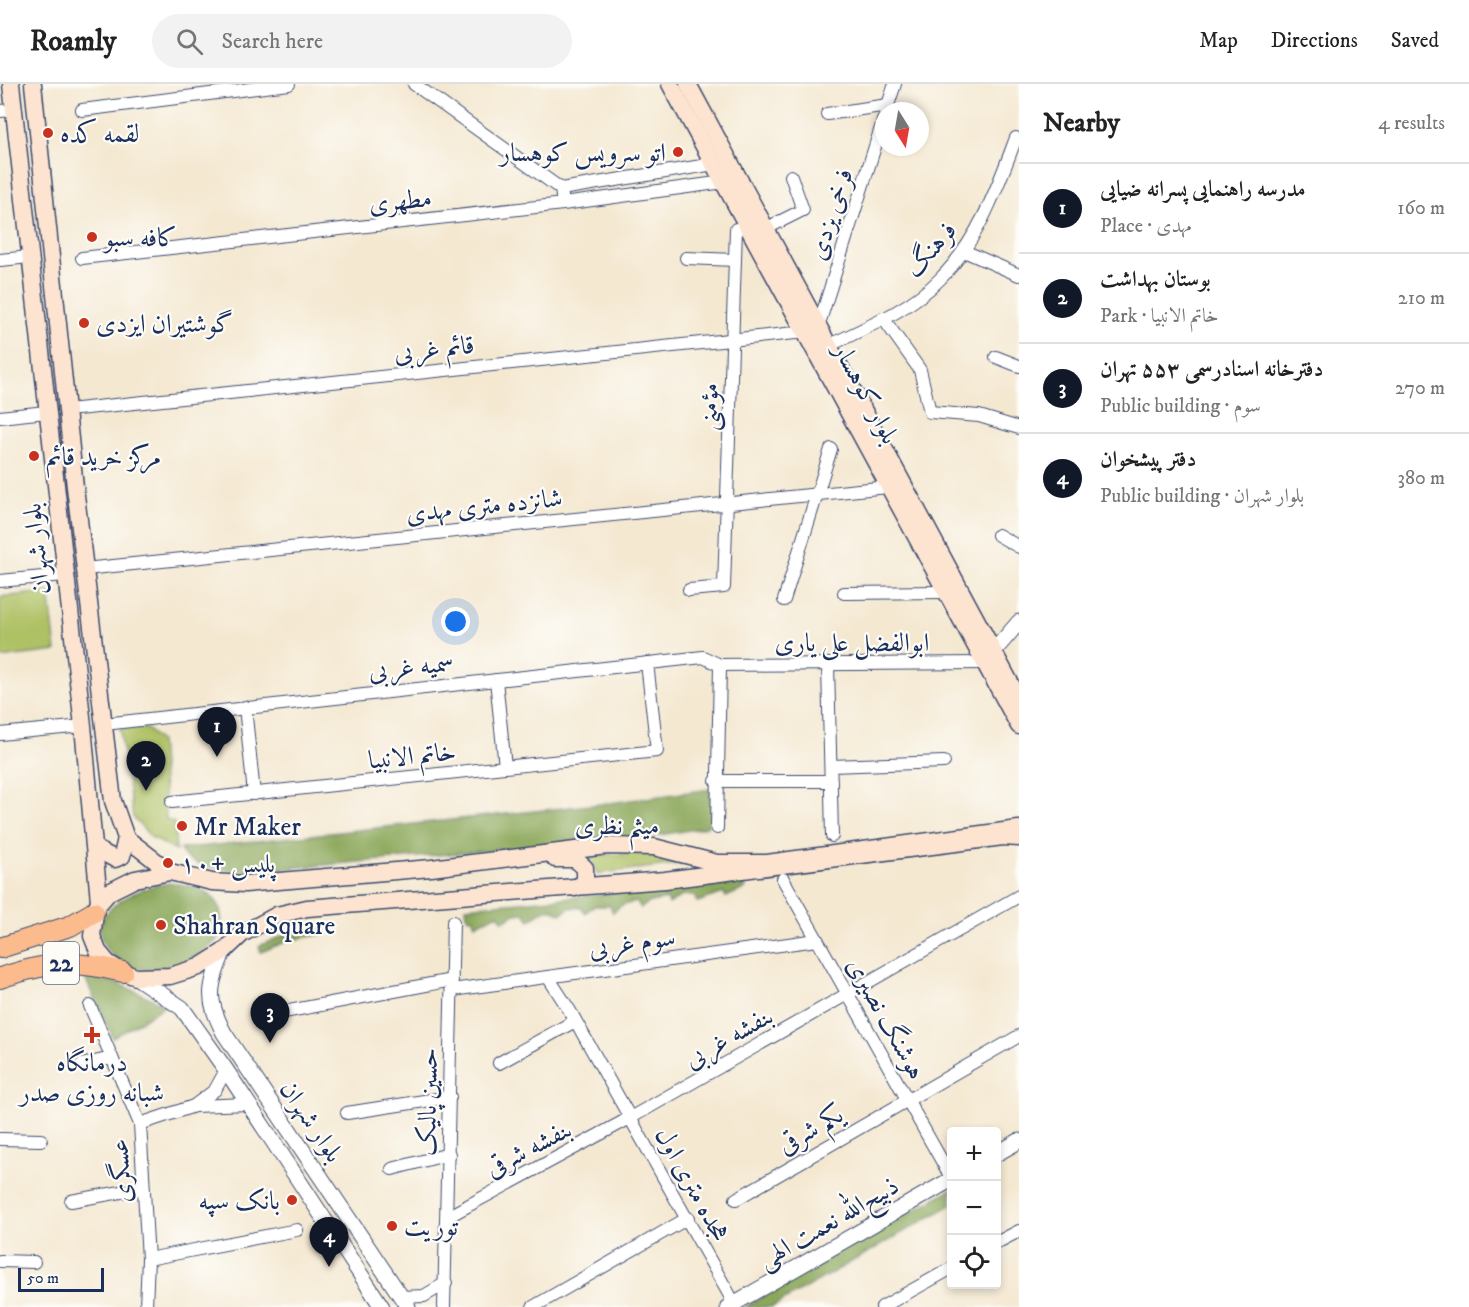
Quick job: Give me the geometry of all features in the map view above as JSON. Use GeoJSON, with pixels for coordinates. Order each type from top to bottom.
{"type":"FeatureCollection","features":[{"type":"Feature","properties":{"kind":"highway","name":"22"},"geometry":{"type":"LineString","coordinates":[[0,948],[69,926],[96,907]]}},
{"type":"Feature","properties":{"kind":"highway"},"geometry":{"type":"LineString","coordinates":[[39,936],[52,939],[56,945],[56,954],[48,963]]}},
{"type":"Feature","properties":{"kind":"highway","name":"22"},"geometry":{"type":"LineString","coordinates":[[0,978],[48,963],[99,966],[129,975]]}},
{"type":"Feature","properties":{"kind":"main road","name":"بلوار شهران"},"geometry":{"type":"LineString","coordinates":[[11,84],[7,110],[30,257],[96,849],[96,907],[92,936],[98,951],[108,963],[129,975]]}},
{"type":"Feature","properties":{"kind":"main road","name":"بلوار شهران"},"geometry":{"type":"LineString","coordinates":[[33,84],[84,569],[113,801],[126,838]]}},
{"type":"Feature","properties":{"kind":"main road","name":"بلوار کوهسار"},"geometry":{"type":"LineString","coordinates":[[670,84],[724,182],[812,328],[830,345],[989,657],[1019,726]]}},
{"type":"Feature","properties":{"kind":"main road","name":"بلوار کوهسار"},"geometry":{"type":"LineString","coordinates":[[688,84],[767,228],[888,487],[945,592],[1019,699]]}},
{"type":"Feature","properties":{"kind":"main road"},"geometry":{"type":"LineString","coordinates":[[1000,832],[1019,824]]}},
{"type":"Feature","properties":{"kind":"main road","name":"میثم نظری"},"geometry":{"type":"LineString","coordinates":[[170,873],[212,882],[245,884],[518,858],[548,852],[627,845],[677,852],[717,863],[767,863],[1019,829]]}},
{"type":"Feature","properties":{"kind":"main road"},"geometry":{"type":"LineString","coordinates":[[129,975],[154,978],[184,972],[223,952],[242,934],[259,924],[277,915],[307,908],[665,880],[1003,837],[1019,838]]}},
{"type":"Feature","properties":{"kind":"main road"},"geometry":{"type":"LineString","coordinates":[[96,849],[115,859],[122,856],[126,838],[170,873]]}},
{"type":"Feature","properties":{"kind":"main road"},"geometry":{"type":"LineString","coordinates":[[518,858],[575,859],[585,868],[586,874],[585,882],[575,888]]}},
{"type":"Feature","properties":{"kind":"main road"},"geometry":{"type":"LineString","coordinates":[[96,907],[120,885],[135,879],[170,873]]}},
{"type":"Feature","properties":{"kind":"street"},"geometry":{"type":"LineString","coordinates":[[82,110],[289,84]]}},
{"type":"Feature","properties":{"kind":"street"},"geometry":{"type":"LineString","coordinates":[[414,84],[561,189],[714,164]]}},
{"type":"Feature","properties":{"kind":"street"},"geometry":{"type":"LineString","coordinates":[[889,102],[895,84]]}},
{"type":"Feature","properties":{"kind":"street"},"geometry":{"type":"LineString","coordinates":[[826,114],[875,109]]}},
{"type":"Feature","properties":{"kind":"street","name":"فرهنگ"},"geometry":{"type":"LineString","coordinates":[[830,345],[914,300],[939,280],[964,251],[982,221],[1016,138]]}},
{"type":"Feature","properties":{"kind":"street","name":"فرخی یزدی"},"geometry":{"type":"LineString","coordinates":[[812,328],[875,144]]}},
{"type":"Feature","properties":{"kind":"street"},"geometry":{"type":"LineString","coordinates":[[767,228],[802,210],[791,176]]}},
{"type":"Feature","properties":{"kind":"street","name":"مطهری"},"geometry":{"type":"LineString","coordinates":[[82,258],[563,204],[724,182]]}},
{"type":"Feature","properties":{"kind":"street"},"geometry":{"type":"LineString","coordinates":[[561,189],[563,204]]}},
{"type":"Feature","properties":{"kind":"street","name":"مؤمنی"},"geometry":{"type":"LineString","coordinates":[[689,590],[724,587],[736,229]]}},
{"type":"Feature","properties":{"kind":"street"},"geometry":{"type":"LineString","coordinates":[[964,251],[1019,275]]}},
{"type":"Feature","properties":{"kind":"street"},"geometry":{"type":"LineString","coordinates":[[0,260],[30,257]]}},
{"type":"Feature","properties":{"kind":"street"},"geometry":{"type":"LineString","coordinates":[[686,258],[735,261]]}},
{"type":"Feature","properties":{"kind":"street"},"geometry":{"type":"LineString","coordinates":[[883,318],[920,370],[930,412],[979,416],[1019,428]]}},
{"type":"Feature","properties":{"kind":"street","name":"قائم غربی"},"geometry":{"type":"LineString","coordinates":[[68,410],[732,339],[812,328]]}},
{"type":"Feature","properties":{"kind":"street"},"geometry":{"type":"LineString","coordinates":[[996,357],[1019,366]]}},
{"type":"Feature","properties":{"kind":"street"},"geometry":{"type":"LineString","coordinates":[[0,417],[46,412]]}},
{"type":"Feature","properties":{"kind":"street"},"geometry":{"type":"LineString","coordinates":[[784,600],[831,449]]}},
{"type":"Feature","properties":{"kind":"street","name":"شانزده متری مهدی"},"geometry":{"type":"LineString","coordinates":[[84,569],[888,487]]}},
{"type":"Feature","properties":{"kind":"street"},"geometry":{"type":"LineString","coordinates":[[998,535],[1019,547]]}},
{"type":"Feature","properties":{"kind":"street"},"geometry":{"type":"LineString","coordinates":[[0,581],[64,575]]}},
{"type":"Feature","properties":{"kind":"street"},"geometry":{"type":"LineString","coordinates":[[844,593],[945,592]]}},
{"type":"Feature","properties":{"kind":"street"},"geometry":{"type":"LineString","coordinates":[[989,657],[1019,622]]}},
{"type":"Feature","properties":{"kind":"street","name":"سمیه غربی"},"geometry":{"type":"LineString","coordinates":[[104,724],[703,657],[720,665]]}},
{"type":"Feature","properties":{"kind":"street","name":"ابوالفضل علی یاری"},"geometry":{"type":"LineString","coordinates":[[720,665],[828,664],[989,657]]}},
{"type":"Feature","properties":{"kind":"street","name":"خاتم الانبیا"},"geometry":{"type":"LineString","coordinates":[[172,802],[657,751],[647,663]]}},
{"type":"Feature","properties":{"kind":"street"},"geometry":{"type":"LineString","coordinates":[[828,664],[832,836]]}},
{"type":"Feature","properties":{"kind":"street"},"geometry":{"type":"LineString","coordinates":[[717,828],[716,782],[720,665]]}},
{"type":"Feature","properties":{"kind":"street"},"geometry":{"type":"LineString","coordinates":[[496,680],[505,767]]}},
{"type":"Feature","properties":{"kind":"street"},"geometry":{"type":"LineString","coordinates":[[245,707],[254,794]]}},
{"type":"Feature","properties":{"kind":"street"},"geometry":{"type":"LineString","coordinates":[[0,734],[83,726]]}},
{"type":"Feature","properties":{"kind":"street"},"geometry":{"type":"LineString","coordinates":[[831,766],[944,762]]}},
{"type":"Feature","properties":{"kind":"street"},"geometry":{"type":"LineString","coordinates":[[716,782],[831,781]]}},
{"type":"Feature","properties":{"kind":"street","name":"هوشنگ نصیری"},"geometry":{"type":"LineString","coordinates":[[783,879],[947,1172]]}},
{"type":"Feature","properties":{"kind":"street","name":"بنفشه غربی"},"geometry":{"type":"LineString","coordinates":[[630,1118],[1019,896]]}},
{"type":"Feature","properties":{"kind":"street","name":"حسین پالیک"},"geometry":{"type":"LineString","coordinates":[[444,1307],[453,922]]}},
{"type":"Feature","properties":{"kind":"street","name":"سوم غربی"},"geometry":{"type":"LineString","coordinates":[[268,1015],[452,985],[548,977],[817,940]]}},
{"type":"Feature","properties":{"kind":"street","name":"بلوار شهران"},"geometry":{"type":"LineString","coordinates":[[223,952],[212,982],[212,1009],[260,1089],[404,1302]]}},
{"type":"Feature","properties":{"kind":"street","name":"بلوار شهران"},"geometry":{"type":"LineString","coordinates":[[129,975],[182,1008],[249,1104],[382,1307]]}},
{"type":"Feature","properties":{"kind":"street","name":"هجده متری اول"},"geometry":{"type":"LineString","coordinates":[[548,977],[687,1218],[731,1305]]}},
{"type":"Feature","properties":{"kind":"street","name":"عسگری"},"geometry":{"type":"LineString","coordinates":[[90,1006],[140,1124],[148,1258],[146,1307]]}},
{"type":"Feature","properties":{"kind":"street"},"geometry":{"type":"LineString","coordinates":[[500,1063],[575,1021]]}},
{"type":"Feature","properties":{"kind":"street","name":"یکم شرقی"},"geometry":{"type":"LineString","coordinates":[[736,1198],[1019,1036]]}},
{"type":"Feature","properties":{"kind":"street"},"geometry":{"type":"LineString","coordinates":[[81,1065],[112,1059]]}},
{"type":"Feature","properties":{"kind":"street"},"geometry":{"type":"LineString","coordinates":[[195,1106],[215,1090],[226,1070]]}},
{"type":"Feature","properties":{"kind":"street"},"geometry":{"type":"LineString","coordinates":[[346,1113],[450,1096]]}},
{"type":"Feature","properties":{"kind":"street"},"geometry":{"type":"LineString","coordinates":[[140,1124],[195,1106],[249,1104]]}},
{"type":"Feature","properties":{"kind":"street","name":"بنفشه شرقی"},"geometry":{"type":"LineString","coordinates":[[447,1217],[630,1118]]}},
{"type":"Feature","properties":{"kind":"street"},"geometry":{"type":"LineString","coordinates":[[0,1139],[40,1140]]}},
{"type":"Feature","properties":{"kind":"street"},"geometry":{"type":"LineString","coordinates":[[1001,1151],[1019,1141]]}},
{"type":"Feature","properties":{"kind":"street"},"geometry":{"type":"LineString","coordinates":[[392,1169],[449,1154]]}},
{"type":"Feature","properties":{"kind":"street","name":"ذبیح‌الله نعمت الهی"},"geometry":{"type":"LineString","coordinates":[[731,1305],[948,1181]]}},
{"type":"Feature","properties":{"kind":"street"},"geometry":{"type":"LineString","coordinates":[[71,1201],[143,1188]]}},
{"type":"Feature","properties":{"kind":"street"},"geometry":{"type":"LineString","coordinates":[[532,1307],[687,1218]]}},
{"type":"Feature","properties":{"kind":"street"},"geometry":{"type":"LineString","coordinates":[[148,1258],[297,1230]]}},
{"type":"Feature","properties":{"kind":"street"},"geometry":{"type":"LineString","coordinates":[[1001,1240],[1019,1231]]}},
{"type":"Feature","properties":{"kind":"street"},"geometry":{"type":"LineString","coordinates":[[0,1261],[34,1262]]}},
{"type":"Feature","properties":{"kind":"street"},"geometry":{"type":"LineString","coordinates":[[882,1307],[947,1270]]}},
{"type":"Feature","properties":{"kind":"street"},"geometry":{"type":"LineString","coordinates":[[404,1302],[424,1296],[446,1282]]}},
{"type":"Feature","properties":{"kind":"green space"},"geometry":{"type":"Polygon","coordinates":[[[49,592],[56,651],[0,658],[0,597],[49,592]]]}},
{"type":"Feature","properties":{"kind":"green space"},"geometry":{"type":"Polygon","coordinates":[[[137,727],[147,729],[160,741],[166,820],[174,822],[176,851],[151,837],[133,817],[120,729],[137,727]]]}},
{"type":"Feature","properties":{"kind":"green space"},"geometry":{"type":"Polygon","coordinates":[[[710,789],[711,820],[706,827],[654,836],[256,871],[203,865],[193,862],[180,849],[610,803],[710,789]]]}},
{"type":"Feature","properties":{"kind":"green space"},"geometry":{"type":"Polygon","coordinates":[[[641,853],[691,862],[597,874],[590,860],[576,856],[641,853]]]}},
{"type":"Feature","properties":{"kind":"green space"},"geometry":{"type":"Polygon","coordinates":[[[743,881],[746,888],[726,897],[724,893],[697,902],[694,895],[683,895],[669,904],[667,899],[650,902],[641,908],[637,902],[622,905],[613,912],[610,906],[594,906],[585,913],[581,907],[569,908],[561,914],[548,910],[530,920],[524,913],[515,914],[503,921],[498,914],[475,925],[474,918],[467,917],[466,907],[743,881]]]}},
{"type":"Feature","properties":{"kind":"green space"},"geometry":{"type":"Polygon","coordinates":[[[170,883],[194,887],[211,896],[221,912],[219,937],[197,956],[168,968],[152,970],[123,963],[111,954],[102,940],[100,927],[105,915],[128,896],[157,885],[170,883]]]}},
{"type":"Feature","properties":{"kind":"green space"},"geometry":{"type":"Polygon","coordinates":[[[323,928],[323,934],[290,940],[261,952],[259,946],[289,933],[323,928]]]}},
{"type":"Feature","properties":{"kind":"green space"},"geometry":{"type":"Polygon","coordinates":[[[83,974],[119,984],[166,1005],[113,1038],[83,974]]]}},
{"type":"Feature","properties":{"kind":"green space"},"geometry":{"type":"Polygon","coordinates":[[[947,1191],[947,1207],[772,1307],[745,1307],[947,1191]]]}},
{"type":"Feature","properties":{"kind":"place","name":"لقمه کده"},"geometry":{"type":"Point","coordinates":[48,133]}},
{"type":"Feature","properties":{"kind":"place","name":"اتو سرویس کوهسار"},"geometry":{"type":"Point","coordinates":[678,152]}},
{"type":"Feature","properties":{"kind":"place","name":"کافه سبو"},"geometry":{"type":"Point","coordinates":[92,237]}},
{"type":"Feature","properties":{"kind":"place","name":"گوشتیران ایزدی"},"geometry":{"type":"Point","coordinates":[84,323]}},
{"type":"Feature","properties":{"kind":"place","name":"مرکز خرید قائم"},"geometry":{"type":"Point","coordinates":[34,456]}},
{"type":"Feature","properties":{"kind":"place","name":"مدرسه راهنمایی پسرانه ضیایی"},"geometry":{"type":"Point","coordinates":[217,757]}},
{"type":"Feature","properties":{"kind":"place","name":"بوستان بهداشت"},"geometry":{"type":"Point","coordinates":[146,791]}},
{"type":"Feature","properties":{"kind":"place","name":"Mr Maker"},"geometry":{"type":"Point","coordinates":[182,826]}},
{"type":"Feature","properties":{"kind":"place","name":"پلیس +۱۰"},"geometry":{"type":"Point","coordinates":[168,863]}},
{"type":"Feature","properties":{"kind":"place","name":"Shahran Square"},"geometry":{"type":"Point","coordinates":[161,925]}},
{"type":"Feature","properties":{"kind":"place","name":"درمانگاه شبانه روزی صدر"},"geometry":{"type":"Point","coordinates":[92,1035]}},
{"type":"Feature","properties":{"kind":"place","name":"دفترخانه اسنادرسمی ۵۵۳ تهران"},"geometry":{"type":"Point","coordinates":[270,1043]}},
{"type":"Feature","properties":{"kind":"place","name":"بانک سپه"},"geometry":{"type":"Point","coordinates":[292,1200]}},
{"type":"Feature","properties":{"kind":"place","name":"توریت"},"geometry":{"type":"Point","coordinates":[392,1226]}},
{"type":"Feature","properties":{"kind":"place","name":"دفتر پیشخوان"},"geometry":{"type":"Point","coordinates":[329,1267]}}]}
